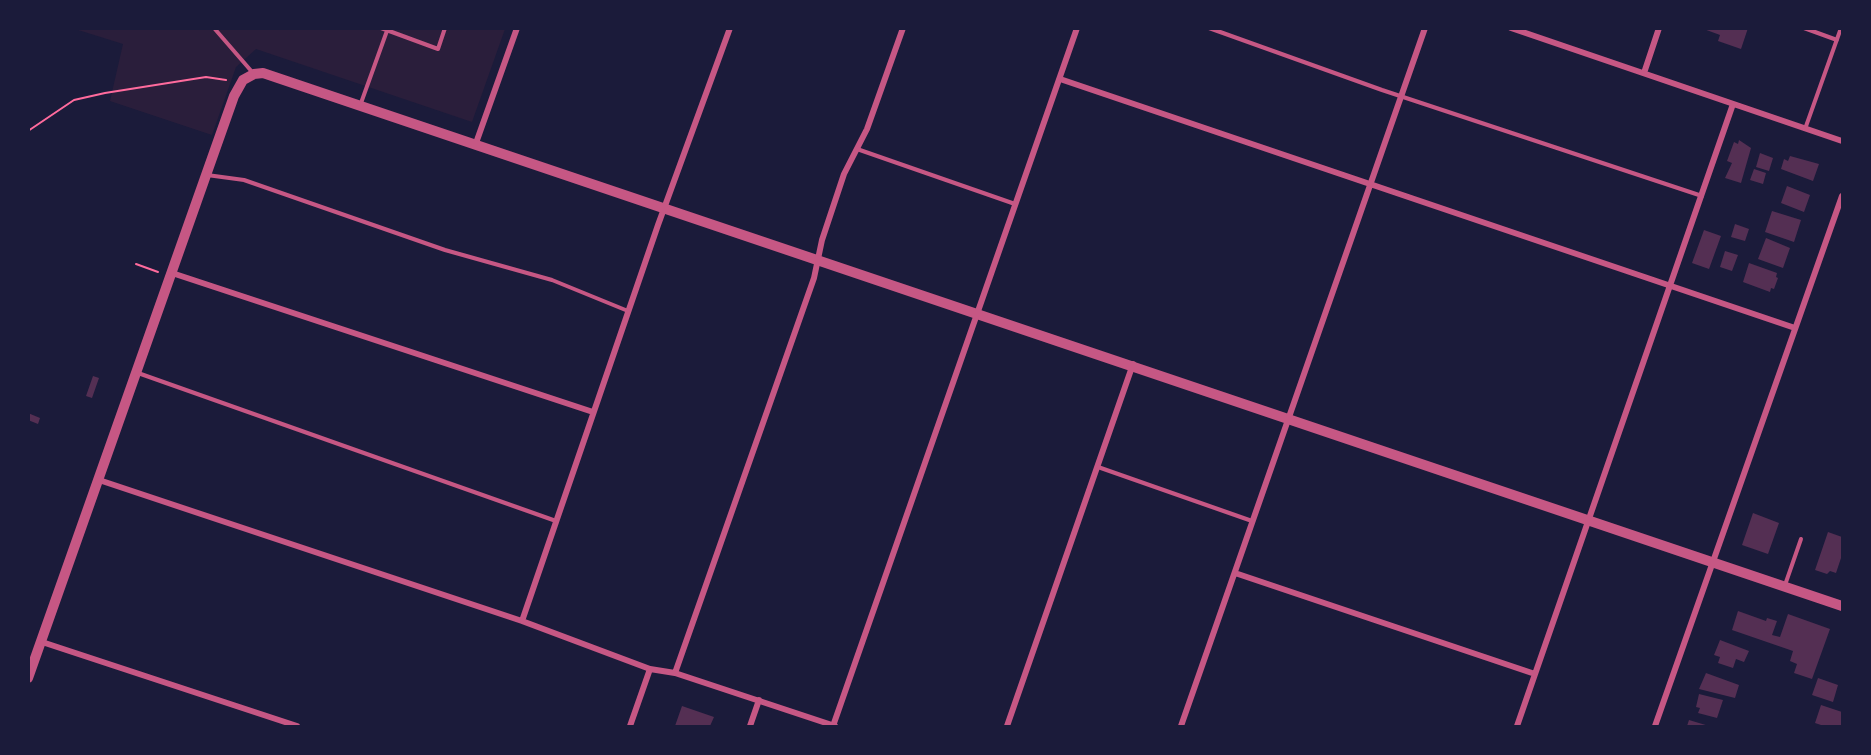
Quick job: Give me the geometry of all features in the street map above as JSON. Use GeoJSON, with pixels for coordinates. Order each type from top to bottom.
{"type":"FeatureCollection","features":[{"type":"Feature","properties":{"kind":"street"},"geometry":{"type":"LineString","coordinates":[[476,143],[516,28]]}},
{"type":"Feature","properties":{"kind":"street"},"geometry":{"type":"LineString","coordinates":[[522,621],[664,208],[730,28]]}},
{"type":"Feature","properties":{"kind":"street"},"geometry":{"type":"LineString","coordinates":[[675,673],[814,278],[844,174],[867,129],[903,28]]}},
{"type":"Feature","properties":{"kind":"street"},"geometry":{"type":"LineString","coordinates":[[99,480],[522,621],[650,669],[675,673],[834,726],[976,312],[1077,28]]}},
{"type":"Feature","properties":{"kind":"street"},"geometry":{"type":"LineString","coordinates":[[1181,726],[1425,28]]}},
{"type":"Feature","properties":{"kind":"street"},"geometry":{"type":"LineString","coordinates":[[1511,28],[1842,141]]}},
{"type":"Feature","properties":{"kind":"street"},"geometry":{"type":"LineString","coordinates":[[1644,73],[1659,28]]}},
{"type":"Feature","properties":{"kind":"street"},"geometry":{"type":"LineString","coordinates":[[28,678],[33,653],[42,642],[238,87],[254,74],[279,76],[1842,606]]}},
{"type":"Feature","properties":{"kind":"street"},"geometry":{"type":"LineString","coordinates":[[1059,79],[1795,328]]}},
{"type":"Feature","properties":{"kind":"street"},"geometry":{"type":"LineString","coordinates":[[1517,726],[1733,104]]}},
{"type":"Feature","properties":{"kind":"street"},"geometry":{"type":"LineString","coordinates":[[1655,726],[1842,195]]}},
{"type":"Feature","properties":{"kind":"street"},"geometry":{"type":"LineString","coordinates":[[172,273],[593,412]]}},
{"type":"Feature","properties":{"kind":"street"},"geometry":{"type":"LineString","coordinates":[[1007,726],[1133,364]]}},
{"type":"Feature","properties":{"kind":"street"},"geometry":{"type":"LineString","coordinates":[[1235,573],[1535,674]]}},
{"type":"Feature","properties":{"kind":"street"},"geometry":{"type":"LineString","coordinates":[[42,642],[297,726]]}},
{"type":"Feature","properties":{"kind":"street"},"geometry":{"type":"LineString","coordinates":[[630,726],[650,669]]}},
{"type":"Feature","properties":{"kind":"street"},"geometry":{"type":"LineString","coordinates":[[750,726],[759,700]]}},
{"type":"Feature","properties":{"kind":"lane"},"geometry":{"type":"LineString","coordinates":[[214,28],[254,74]]}},
{"type":"Feature","properties":{"kind":"lane"},"geometry":{"type":"LineString","coordinates":[[381,28],[438,49],[446,28]]}},
{"type":"Feature","properties":{"kind":"lane"},"geometry":{"type":"LineString","coordinates":[[1209,28],[1401,96],[1702,196]]}},
{"type":"Feature","properties":{"kind":"lane"},"geometry":{"type":"LineString","coordinates":[[1804,28],[1837,40]]}},
{"type":"Feature","properties":{"kind":"lane"},"geometry":{"type":"LineString","coordinates":[[1805,129],[1841,28]]}},
{"type":"Feature","properties":{"kind":"lane"},"geometry":{"type":"LineString","coordinates":[[360,104],[388,30]]}},
{"type":"Feature","properties":{"kind":"lane"},"geometry":{"type":"LineString","coordinates":[[857,149],[1015,204]]}},
{"type":"Feature","properties":{"kind":"lane"},"geometry":{"type":"LineString","coordinates":[[206,175],[244,180],[445,250],[552,280],[628,311]]}},
{"type":"Feature","properties":{"kind":"lane"},"geometry":{"type":"LineString","coordinates":[[137,373],[556,521]]}},
{"type":"Feature","properties":{"kind":"lane"},"geometry":{"type":"LineString","coordinates":[[1097,467],[1252,521]]}},
{"type":"Feature","properties":{"kind":"lane"},"geometry":{"type":"LineString","coordinates":[[1785,586],[1801,539]]}},
{"type":"Feature","properties":{"kind":"path"},"geometry":{"type":"LineString","coordinates":[[28,130],[74,100],[206,77],[226,80]]}},
{"type":"Feature","properties":{"kind":"path"},"geometry":{"type":"LineString","coordinates":[[136,264],[158,272]]}},
{"type":"Feature","properties":{"kind":"shaded area"},"geometry":{"type":"Polygon","coordinates":[[[75,29],[505,29],[472,122],[256,49],[236,67],[212,135],[110,101],[123,44],[75,29]]]}},
{"type":"Feature","properties":{"kind":"building"},"geometry":{"type":"Polygon","coordinates":[[[1701,28],[1748,28],[1741,49],[1718,41],[1720,35],[1701,28]]]}},
{"type":"Feature","properties":{"kind":"building"},"geometry":{"type":"Polygon","coordinates":[[[1739,140],[1751,148],[1741,183],[1725,178],[1732,163],[1727,161],[1734,142],[1738,144],[1739,140]]]}},
{"type":"Feature","properties":{"kind":"building"},"geometry":{"type":"Polygon","coordinates":[[[1760,153],[1773,158],[1769,171],[1756,167],[1760,153]]]}},
{"type":"Feature","properties":{"kind":"building"},"geometry":{"type":"Polygon","coordinates":[[[1790,156],[1819,164],[1813,181],[1781,169],[1784,159],[1788,161],[1790,156]]]}},
{"type":"Feature","properties":{"kind":"building"},"geometry":{"type":"Polygon","coordinates":[[[1754,169],[1766,173],[1763,184],[1750,180],[1754,169]]]}},
{"type":"Feature","properties":{"kind":"building"},"geometry":{"type":"Polygon","coordinates":[[[1787,186],[1810,195],[1804,212],[1781,203],[1787,186]]]}},
{"type":"Feature","properties":{"kind":"building"},"geometry":{"type":"Polygon","coordinates":[[[1772,211],[1801,220],[1794,242],[1765,232],[1772,211]]]}},
{"type":"Feature","properties":{"kind":"building"},"geometry":{"type":"Polygon","coordinates":[[[1735,224],[1749,229],[1745,241],[1731,237],[1735,224]]]}},
{"type":"Feature","properties":{"kind":"building"},"geometry":{"type":"Polygon","coordinates":[[[1704,230],[1721,236],[1709,269],[1692,263],[1704,230]]]}},
{"type":"Feature","properties":{"kind":"building"},"geometry":{"type":"Polygon","coordinates":[[[1766,238],[1790,248],[1783,268],[1758,259],[1766,238]]]}},
{"type":"Feature","properties":{"kind":"building"},"geometry":{"type":"Polygon","coordinates":[[[1725,251],[1738,255],[1732,271],[1720,267],[1725,251]]]}},
{"type":"Feature","properties":{"kind":"building"},"geometry":{"type":"Polygon","coordinates":[[[1749,263],[1777,273],[1778,278],[1774,289],[1771,288],[1770,292],[1743,282],[1749,263]]]}},
{"type":"Feature","properties":{"kind":"building"},"geometry":{"type":"Polygon","coordinates":[[[93,376],[99,378],[92,398],[86,396],[93,376]]]}},
{"type":"Feature","properties":{"kind":"building"},"geometry":{"type":"Polygon","coordinates":[[[28,413],[40,418],[38,424],[28,420],[28,413]]]}},
{"type":"Feature","properties":{"kind":"building"},"geometry":{"type":"Polygon","coordinates":[[[1753,513],[1779,523],[1768,554],[1742,545],[1753,513]]]}},
{"type":"Feature","properties":{"kind":"building"},"geometry":{"type":"Polygon","coordinates":[[[1828,532],[1842,537],[1842,555],[1836,573],[1830,571],[1827,574],[1815,570],[1828,532]]]}},
{"type":"Feature","properties":{"kind":"building"},"geometry":{"type":"Polygon","coordinates":[[[1738,611],[1766,621],[1767,618],[1777,621],[1772,635],[1780,637],[1788,614],[1830,629],[1812,679],[1794,673],[1797,664],[1790,661],[1793,651],[1732,630],[1738,611]]]}},
{"type":"Feature","properties":{"kind":"building"},"geometry":{"type":"Polygon","coordinates":[[[1720,640],[1749,651],[1744,662],[1736,659],[1733,668],[1718,663],[1720,657],[1714,655],[1720,640]]]}},
{"type":"Feature","properties":{"kind":"building"},"geometry":{"type":"Polygon","coordinates":[[[1706,673],[1739,685],[1735,698],[1699,689],[1706,673]]]}},
{"type":"Feature","properties":{"kind":"building"},"geometry":{"type":"Polygon","coordinates":[[[1818,678],[1838,685],[1833,702],[1812,695],[1818,678]]]}},
{"type":"Feature","properties":{"kind":"building"},"geometry":{"type":"Polygon","coordinates":[[[1699,694],[1723,700],[1717,718],[1698,713],[1700,708],[1696,707],[1699,694]]]}},
{"type":"Feature","properties":{"kind":"building"},"geometry":{"type":"Polygon","coordinates":[[[1821,705],[1842,712],[1842,726],[1824,726],[1815,723],[1821,705]]]}},
{"type":"Feature","properties":{"kind":"building"},"geometry":{"type":"Polygon","coordinates":[[[682,706],[714,717],[710,726],[675,726],[682,706]]]}},
{"type":"Feature","properties":{"kind":"building"},"geometry":{"type":"Polygon","coordinates":[[[1689,720],[1709,726],[1687,726],[1689,720]]]}}]}
